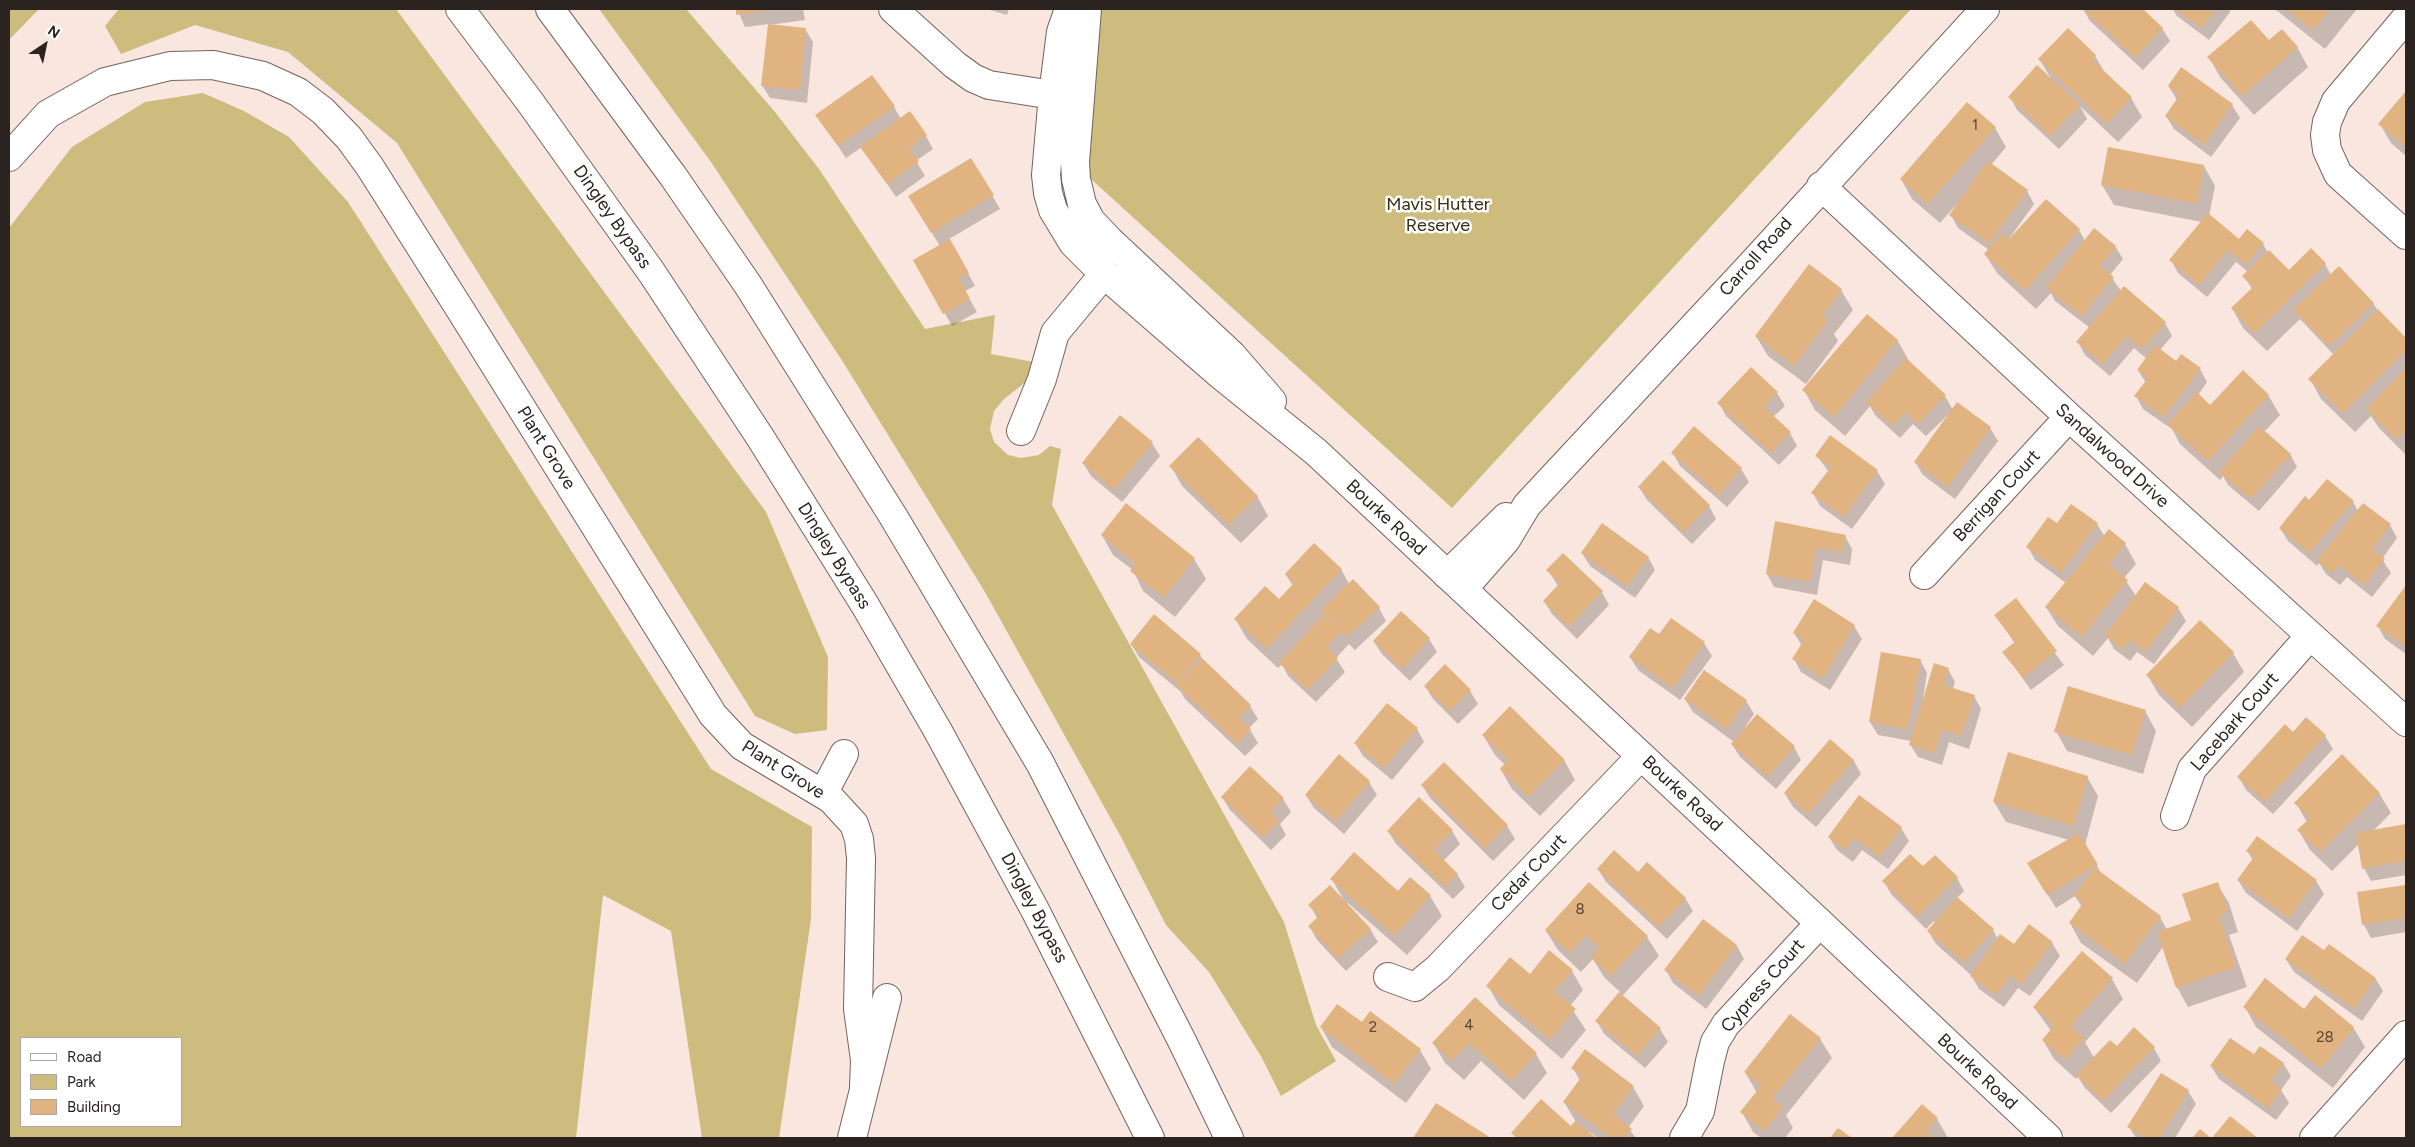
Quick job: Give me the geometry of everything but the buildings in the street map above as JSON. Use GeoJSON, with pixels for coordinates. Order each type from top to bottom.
{"type":"FeatureCollection","features":[{"type":"Feature","properties":{"kind":"main road","name":"Dingley Bypass"},"geometry":{"type":"LineString","coordinates":[[460,9],[530,102],[652,273],[760,437],[865,605],[938,731],[1035,910],[1150,1138]]}},
{"type":"Feature","properties":{"kind":"main road"},"geometry":{"type":"LineString","coordinates":[[550,9],[673,176],[748,285],[888,508],[1040,763],[1182,1041],[1228,1138]]}},
{"type":"Feature","properties":{"kind":"main road"},"geometry":{"type":"LineString","coordinates":[[893,9],[955,65],[973,78],[988,85],[1082,99]]}},
{"type":"Feature","properties":{"kind":"main road","name":"Bourke Road"},"geometry":{"type":"LineString","coordinates":[[1069,9],[1061,32],[1047,158],[1048,193],[1053,210],[1066,234],[1104,274],[1229,382],[1316,452],[2048,1138]]}},
{"type":"Feature","properties":{"kind":"main road","name":"Bourke Road"},"geometry":{"type":"LineString","coordinates":[[1087,9],[1082,99],[1075,162],[1077,188],[1082,204],[1091,221],[1122,253],[1232,356],[1316,452]]}},
{"type":"Feature","properties":{"kind":"main road","name":"Carroll Road"},"geometry":{"type":"LineString","coordinates":[[1455,582],[1500,521],[1526,505],[1750,266],[1985,9]]}},
{"type":"Feature","properties":{"kind":"main road"},"geometry":{"type":"LineString","coordinates":[[2406,18],[2336,100],[2327,122],[2326,135],[2327,150],[2338,174],[2406,235]]}},
{"type":"Feature","properties":{"kind":"main road","name":"Plant Grove"},"geometry":{"type":"LineString","coordinates":[[9,157],[48,114],[105,82],[170,66],[213,65],[264,76],[298,92],[323,111],[349,138],[370,167],[713,715],[731,736],[748,750],[836,803],[856,828],[860,845],[861,900],[858,1009],[865,1060],[864,1087]]}},
{"type":"Feature","properties":{"kind":"main road","name":"Sandalwood Drive"},"geometry":{"type":"LineString","coordinates":[[1822,186],[2069,417],[2406,722]]}},
{"type":"Feature","properties":{"kind":"main road"},"geometry":{"type":"LineString","coordinates":[[1048,193],[1077,188]]}},
{"type":"Feature","properties":{"kind":"main road"},"geometry":{"type":"LineString","coordinates":[[1021,431],[1042,379],[1055,334],[1122,253]]}},
{"type":"Feature","properties":{"kind":"main road","name":"Berrigan Court"},"geometry":{"type":"LineString","coordinates":[[1924,575],[2069,417]]}},
{"type":"Feature","properties":{"kind":"main road","name":"Lacebark Court"},"geometry":{"type":"LineString","coordinates":[[2175,816],[2192,769],[2310,636]]}},
{"type":"Feature","properties":{"kind":"main road"},"geometry":{"type":"LineString","coordinates":[[823,794],[844,754]]}},
{"type":"Feature","properties":{"kind":"main road","name":"Cedar Court"},"geometry":{"type":"LineString","coordinates":[[1388,977],[1418,998],[1438,968],[1641,756]]}},
{"type":"Feature","properties":{"kind":"main road","name":"Cypress Court"},"geometry":{"type":"LineString","coordinates":[[1684,1138],[1700,1111],[1715,1042],[1726,1024],[1820,923]]}},
{"type":"Feature","properties":{"kind":"main road","name":"Plant Grove"},"geometry":{"type":"LineString","coordinates":[[852,1138],[887,998]]}},
{"type":"Feature","properties":{"kind":"main road"},"geometry":{"type":"LineString","coordinates":[[2314,1138],[2406,1034]]}},
{"type":"Feature","properties":{"kind":"green space"},"geometry":{"type":"Polygon","coordinates":[[[9,9],[39,9],[9,40],[9,9]]]}},
{"type":"Feature","properties":{"kind":"green space"},"geometry":{"type":"Polygon","coordinates":[[[119,9],[396,9],[766,512],[828,657],[827,730],[795,734],[755,716],[397,143],[288,52],[195,25],[121,54],[105,26],[119,9]]]}},
{"type":"Feature","properties":{"kind":"green space"},"geometry":{"type":"Polygon","coordinates":[[[599,9],[686,9],[775,112],[819,169],[925,329],[995,315],[991,354],[1034,362],[1027,381],[1004,399],[994,411],[990,429],[994,442],[1008,455],[1021,458],[1039,455],[1050,446],[1061,449],[1052,505],[1284,922],[1316,1025],[1336,1061],[1281,1096],[1262,1058],[1209,972],[1166,925],[1121,837],[985,592],[843,362],[711,162],[599,9]]]}},
{"type":"Feature","properties":{"kind":"green space","name":"Mavis Hutter Reserve"},"geometry":{"type":"Polygon","coordinates":[[[1097,9],[1911,9],[1452,508],[1080,169],[1097,9]]]}},
{"type":"Feature","properties":{"kind":"green space"},"geometry":{"type":"Polygon","coordinates":[[[203,93],[244,111],[289,137],[348,202],[711,769],[812,827],[811,919],[779,1138],[702,1138],[671,931],[603,895],[576,1138],[9,1138],[9,228],[72,147],[145,102],[203,93]]]}}]}
